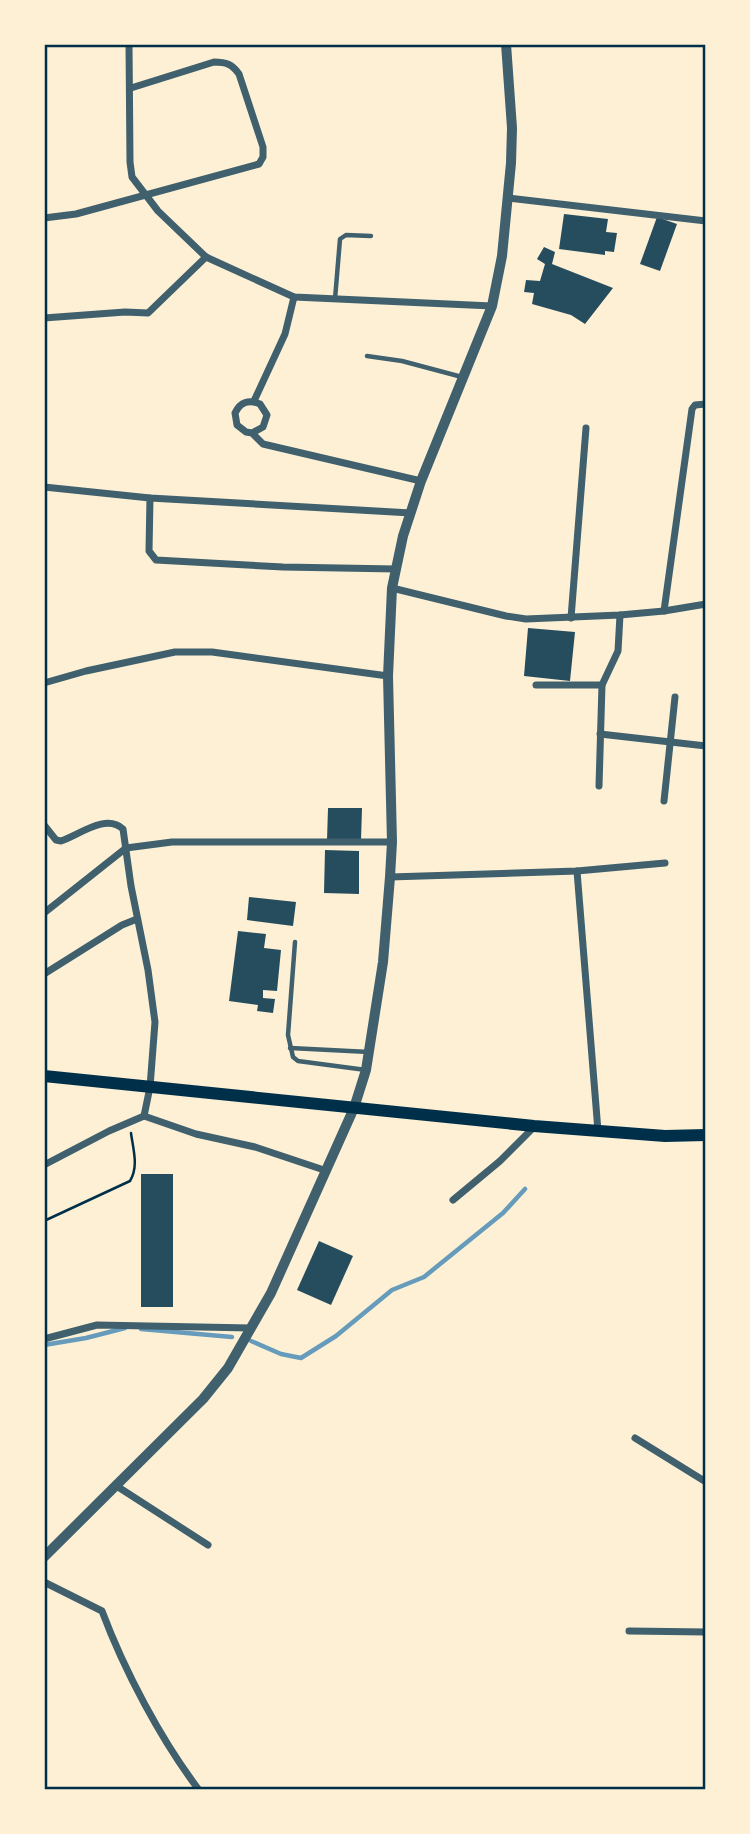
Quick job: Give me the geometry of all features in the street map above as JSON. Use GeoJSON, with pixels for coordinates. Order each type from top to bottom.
{"type":"FeatureCollection","features":[{"type":"Feature","properties":{"kind":"main road"},"geometry":{"type":"LineString","coordinates":[[44,1076],[534,1126],[665,1136],[706,1135]]}},
{"type":"Feature","properties":{"kind":"street"},"geometry":{"type":"LineString","coordinates":[[129,44],[132,177],[158,211],[206,257],[294,297],[492,306]]}},
{"type":"Feature","properties":{"kind":"street"},"geometry":{"type":"LineString","coordinates":[[44,1557],[202,1399],[228,1368],[271,1293],[354,1108],[366,1070],[383,962],[390,877],[388,676],[391,588],[421,481],[492,306],[502,256],[512,128],[506,44]]}},
{"type":"Feature","properties":{"kind":"street"},"geometry":{"type":"LineString","coordinates":[[44,218],[76,214],[251,168],[259,164],[263,157],[263,147],[239,74],[233,66],[225,62],[214,62],[131,88]]}},
{"type":"Feature","properties":{"kind":"street"},"geometry":{"type":"LineString","coordinates":[[508,198],[706,221]]}},
{"type":"Feature","properties":{"kind":"street"},"geometry":{"type":"LineString","coordinates":[[44,318],[125,312],[148,313],[206,257]]}},
{"type":"Feature","properties":{"kind":"street"},"geometry":{"type":"LineString","coordinates":[[254,401],[281,345],[294,297]]}},
{"type":"Feature","properties":{"kind":"street"},"geometry":{"type":"LineString","coordinates":[[254,401],[265,408],[267,421],[258,431],[252,433],[237,425],[235,413],[242,404],[254,401]]}},
{"type":"Feature","properties":{"kind":"street"},"geometry":{"type":"LineString","coordinates":[[664,611],[692,409],[695,405],[706,404]]}},
{"type":"Feature","properties":{"kind":"street"},"geometry":{"type":"LineString","coordinates":[[571,618],[586,428]]}},
{"type":"Feature","properties":{"kind":"street"},"geometry":{"type":"LineString","coordinates":[[252,433],[271,448],[421,481]]}},
{"type":"Feature","properties":{"kind":"street"},"geometry":{"type":"LineString","coordinates":[[44,487],[150,498],[411,513]]}},
{"type":"Feature","properties":{"kind":"street"},"geometry":{"type":"LineString","coordinates":[[150,498],[149,551],[156,560],[283,567],[396,569]]}},
{"type":"Feature","properties":{"kind":"street"},"geometry":{"type":"LineString","coordinates":[[391,588],[526,619],[621,615],[706,604]]}},
{"type":"Feature","properties":{"kind":"street"},"geometry":{"type":"LineString","coordinates":[[599,786],[602,685],[618,651],[621,615]]}},
{"type":"Feature","properties":{"kind":"street"},"geometry":{"type":"LineString","coordinates":[[44,683],[175,652],[212,652],[388,676]]}},
{"type":"Feature","properties":{"kind":"street"},"geometry":{"type":"LineString","coordinates":[[536,685],[602,685]]}},
{"type":"Feature","properties":{"kind":"street"},"geometry":{"type":"LineString","coordinates":[[664,801],[675,697]]}},
{"type":"Feature","properties":{"kind":"street"},"geometry":{"type":"LineString","coordinates":[[600,734],[706,746]]}},
{"type":"Feature","properties":{"kind":"street"},"geometry":{"type":"LineString","coordinates":[[44,825],[56,840],[61,841],[108,822],[117,823],[122,829],[155,1022],[150,1087],[144,1116]]}},
{"type":"Feature","properties":{"kind":"street"},"geometry":{"type":"LineString","coordinates":[[44,913],[126,848],[172,842],[391,842]]}},
{"type":"Feature","properties":{"kind":"street"},"geometry":{"type":"LineString","coordinates":[[390,877],[577,871],[665,863]]}},
{"type":"Feature","properties":{"kind":"street"},"geometry":{"type":"LineString","coordinates":[[577,871],[598,1131]]}},
{"type":"Feature","properties":{"kind":"street"},"geometry":{"type":"LineString","coordinates":[[44,974],[122,925],[137,919]]}},
{"type":"Feature","properties":{"kind":"street"},"geometry":{"type":"LineString","coordinates":[[44,1166],[83,1144],[144,1116],[196,1134],[255,1147],[324,1170]]}},
{"type":"Feature","properties":{"kind":"street"},"geometry":{"type":"LineString","coordinates":[[453,1200],[495,1166],[534,1126]]}},
{"type":"Feature","properties":{"kind":"street"},"geometry":{"type":"LineString","coordinates":[[44,1339],[97,1325],[251,1328]]}},
{"type":"Feature","properties":{"kind":"street"},"geometry":{"type":"LineString","coordinates":[[635,1438],[706,1482]]}},
{"type":"Feature","properties":{"kind":"street"},"geometry":{"type":"LineString","coordinates":[[115,1485],[208,1545]]}},
{"type":"Feature","properties":{"kind":"street"},"geometry":{"type":"LineString","coordinates":[[44,1582],[102,1611],[115,1645],[153,1717],[197,1789]]}},
{"type":"Feature","properties":{"kind":"street"},"geometry":{"type":"LineString","coordinates":[[629,1631],[706,1632]]}},
{"type":"Feature","properties":{"kind":"lane"},"geometry":{"type":"LineString","coordinates":[[335,300],[340,239],[346,235],[371,236]]}},
{"type":"Feature","properties":{"kind":"lane"},"geometry":{"type":"LineString","coordinates":[[367,356],[402,361],[463,377]]}},
{"type":"Feature","properties":{"kind":"lane"},"geometry":{"type":"LineString","coordinates":[[295,942],[289,1024],[293,1057],[298,1061],[366,1070]]}},
{"type":"Feature","properties":{"kind":"lane"},"geometry":{"type":"LineString","coordinates":[[290,1048],[370,1052]]}},
{"type":"Feature","properties":{"kind":"path"},"geometry":{"type":"LineString","coordinates":[[44,1221],[130,1181],[135,1164],[129,1122]]}},
{"type":"Feature","properties":{"kind":"building"},"geometry":{"type":"Polygon","coordinates":[[[564,214],[608,219],[606,232],[617,233],[614,252],[605,251],[605,255],[559,249],[564,214]]]}},
{"type":"Feature","properties":{"kind":"building"},"geometry":{"type":"Polygon","coordinates":[[[657,217],[677,224],[660,271],[640,264],[657,217]]]}},
{"type":"Feature","properties":{"kind":"building"},"geometry":{"type":"Polygon","coordinates":[[[544,247],[555,252],[552,264],[613,288],[585,324],[571,315],[532,304],[534,293],[524,292],[526,280],[540,281],[545,264],[537,259],[544,247]]]}},
{"type":"Feature","properties":{"kind":"building"},"geometry":{"type":"Polygon","coordinates":[[[528,628],[575,632],[570,681],[524,676],[528,628]]]}},
{"type":"Feature","properties":{"kind":"building"},"geometry":{"type":"Polygon","coordinates":[[[328,808],[362,808],[361,841],[327,840],[328,808]]]}},
{"type":"Feature","properties":{"kind":"building"},"geometry":{"type":"Polygon","coordinates":[[[325,850],[359,851],[359,894],[324,893],[325,850]]]}},
{"type":"Feature","properties":{"kind":"building"},"geometry":{"type":"Polygon","coordinates":[[[249,897],[296,902],[293,926],[247,920],[249,897]]]}},
{"type":"Feature","properties":{"kind":"building"},"geometry":{"type":"Polygon","coordinates":[[[238,931],[266,934],[264,948],[281,950],[277,991],[263,990],[263,998],[275,999],[273,1013],[257,1011],[258,1005],[229,1001],[238,931]]]}},
{"type":"Feature","properties":{"kind":"building"},"geometry":{"type":"Polygon","coordinates":[[[141,1174],[173,1174],[173,1307],[141,1307],[141,1174]]]}},
{"type":"Feature","properties":{"kind":"building"},"geometry":{"type":"Polygon","coordinates":[[[319,1241],[353,1256],[331,1305],[297,1290],[319,1241]]]}},
{"type":"Feature","properties":{"kind":"waterway"},"geometry":{"type":"LineString","coordinates":[[251,1341],[281,1354],[301,1358],[336,1336],[392,1290],[424,1277],[503,1213],[525,1189]]}},
{"type":"Feature","properties":{"kind":"waterway"},"geometry":{"type":"LineString","coordinates":[[44,1345],[125,1328]]}},
{"type":"Feature","properties":{"kind":"waterway"},"geometry":{"type":"LineString","coordinates":[[141,1329],[232,1337]]}}]}
